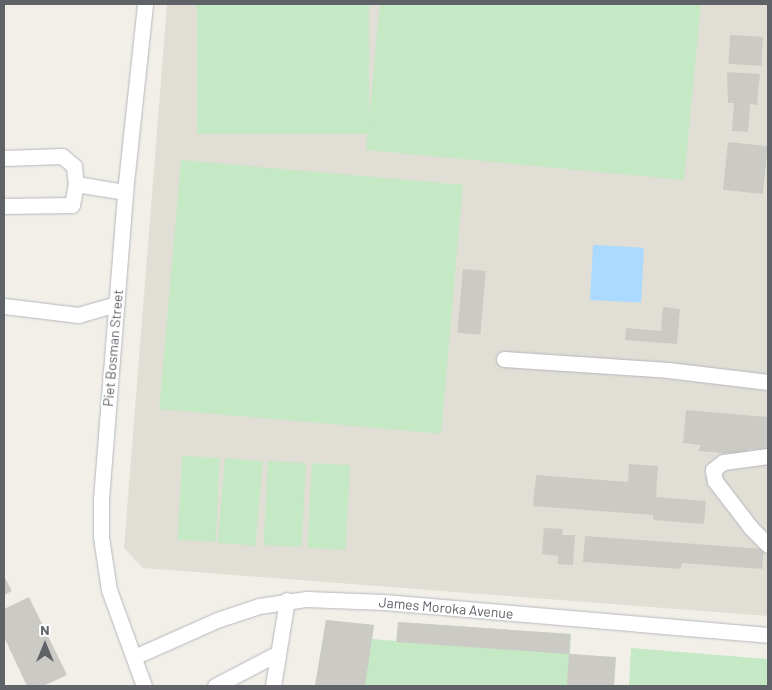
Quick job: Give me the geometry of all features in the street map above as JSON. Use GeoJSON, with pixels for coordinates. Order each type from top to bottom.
{"type":"FeatureCollection","features":[{"type":"Feature","properties":{"kind":"street","name":"Piet Bosman Street"},"geometry":{"type":"LineString","coordinates":[[144,686],[109,590],[102,537],[116,304],[125,192],[145,4]]}},
{"type":"Feature","properties":{"kind":"street"},"geometry":{"type":"LineString","coordinates":[[4,158],[62,156],[74,166],[76,184],[72,205],[4,206]]}},
{"type":"Feature","properties":{"kind":"street"},"geometry":{"type":"LineString","coordinates":[[76,184],[125,192]]}},
{"type":"Feature","properties":{"kind":"street"},"geometry":{"type":"LineString","coordinates":[[4,306],[78,315],[116,304]]}},
{"type":"Feature","properties":{"kind":"street"},"geometry":{"type":"LineString","coordinates":[[504,359],[668,370],[768,382]]}},
{"type":"Feature","properties":{"kind":"street"},"geometry":{"type":"LineString","coordinates":[[768,456],[723,462],[713,470],[715,481],[750,528],[768,545]]}},
{"type":"Feature","properties":{"kind":"street"},"geometry":{"type":"LineString","coordinates":[[273,686],[287,600]]}},
{"type":"Feature","properties":{"kind":"street","name":"James Moroka Avenue"},"geometry":{"type":"LineString","coordinates":[[134,658],[216,620],[287,600],[384,602],[768,635]]}},
{"type":"Feature","properties":{"kind":"street"},"geometry":{"type":"LineString","coordinates":[[223,684],[278,653]]}},
{"type":"Feature","properties":{"kind":"shaded area"},"geometry":{"type":"Polygon","coordinates":[[[167,4],[768,4],[768,616],[143,568],[124,548],[167,4]]]}},
{"type":"Feature","properties":{"kind":"green space"},"geometry":{"type":"Polygon","coordinates":[[[197,4],[369,4],[369,134],[197,134],[197,4]]]}},
{"type":"Feature","properties":{"kind":"green space"},"geometry":{"type":"Polygon","coordinates":[[[380,4],[701,4],[684,180],[366,150],[380,4]]]}},
{"type":"Feature","properties":{"kind":"green space"},"geometry":{"type":"Polygon","coordinates":[[[181,160],[463,185],[441,434],[159,409],[181,160]]]}},
{"type":"Feature","properties":{"kind":"green space"},"geometry":{"type":"Polygon","coordinates":[[[182,456],[220,458],[216,542],[178,540],[182,456]]]}},
{"type":"Feature","properties":{"kind":"green space"},"geometry":{"type":"Polygon","coordinates":[[[225,458],[263,461],[255,546],[218,543],[225,458]]]}},
{"type":"Feature","properties":{"kind":"green space"},"geometry":{"type":"Polygon","coordinates":[[[268,461],[306,463],[302,547],[264,545],[268,461]]]}},
{"type":"Feature","properties":{"kind":"green space"},"geometry":{"type":"Polygon","coordinates":[[[312,463],[350,465],[345,550],[308,548],[312,463]]]}},
{"type":"Feature","properties":{"kind":"green space"},"geometry":{"type":"Polygon","coordinates":[[[326,620],[374,625],[372,639],[396,641],[398,622],[571,634],[570,654],[616,657],[614,686],[315,686],[326,620]]]}},
{"type":"Feature","properties":{"kind":"green space"},"geometry":{"type":"Polygon","coordinates":[[[631,648],[768,659],[768,686],[629,686],[631,648]]]}},
{"type":"Feature","properties":{"kind":"water"},"geometry":{"type":"Polygon","coordinates":[[[593,245],[644,248],[641,303],[590,300],[593,245]]]}},
{"type":"Feature","properties":{"kind":"building"},"geometry":{"type":"Polygon","coordinates":[[[730,35],[763,37],[761,66],[728,64],[730,35]]]}},
{"type":"Feature","properties":{"kind":"building"},"geometry":{"type":"Polygon","coordinates":[[[727,72],[760,74],[757,105],[750,104],[748,132],[732,131],[734,103],[728,103],[727,72]]]}},
{"type":"Feature","properties":{"kind":"building"},"geometry":{"type":"Polygon","coordinates":[[[728,142],[768,146],[763,194],[723,190],[728,142]]]}},
{"type":"Feature","properties":{"kind":"building"},"geometry":{"type":"Polygon","coordinates":[[[463,269],[486,271],[480,335],[457,333],[463,269]]]}},
{"type":"Feature","properties":{"kind":"building"},"geometry":{"type":"Polygon","coordinates":[[[663,307],[680,309],[677,344],[625,340],[626,328],[661,331],[663,307]]]}},
{"type":"Feature","properties":{"kind":"building"},"geometry":{"type":"Polygon","coordinates":[[[686,410],[768,417],[768,450],[749,449],[748,455],[699,451],[700,445],[683,443],[686,410]]]}},
{"type":"Feature","properties":{"kind":"building"},"geometry":{"type":"Polygon","coordinates":[[[629,464],[658,466],[656,497],[706,501],[704,524],[653,520],[653,515],[533,506],[536,475],[628,482],[629,464]]]}},
{"type":"Feature","properties":{"kind":"building"},"geometry":{"type":"Polygon","coordinates":[[[544,528],[563,529],[562,535],[575,535],[573,565],[558,564],[558,556],[542,554],[544,528]]]}},
{"type":"Feature","properties":{"kind":"building"},"geometry":{"type":"Polygon","coordinates":[[[585,536],[764,549],[762,569],[682,563],[681,569],[583,562],[585,536]]]}},
{"type":"Feature","properties":{"kind":"building"},"geometry":{"type":"Polygon","coordinates":[[[4,576],[12,591],[4,595],[4,576]]]}},
{"type":"Feature","properties":{"kind":"building"},"geometry":{"type":"Polygon","coordinates":[[[29,597],[67,675],[43,686],[27,686],[4,637],[4,609],[29,597]]]}},
{"type":"Feature","properties":{"kind":"building"},"geometry":{"type":"Polygon","coordinates":[[[326,620],[374,625],[365,686],[315,686],[326,620]]]}},
{"type":"Feature","properties":{"kind":"building"},"geometry":{"type":"Polygon","coordinates":[[[398,622],[571,634],[569,654],[397,642],[398,622]]]}},
{"type":"Feature","properties":{"kind":"building"},"geometry":{"type":"Polygon","coordinates":[[[569,654],[616,657],[614,686],[567,686],[569,654]]]}}]}
